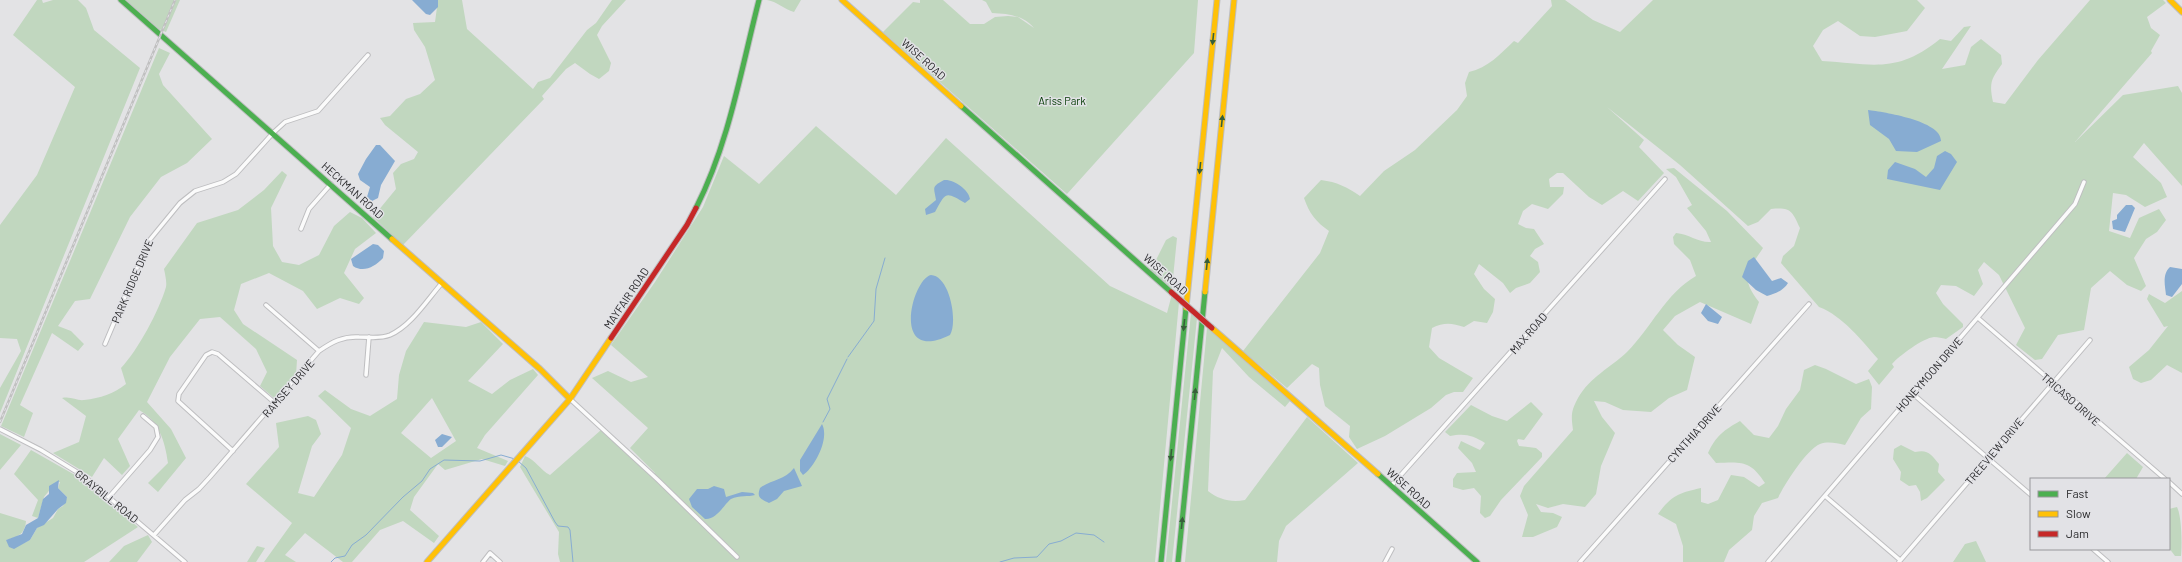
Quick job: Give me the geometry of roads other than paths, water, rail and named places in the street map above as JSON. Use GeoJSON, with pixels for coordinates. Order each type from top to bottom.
{"type":"FeatureCollection","features":[{"type":"Feature","properties":{"kind":"main road","name":"HECKMAN ROAD"},"geometry":{"type":"LineString","coordinates":[[121,0],[331,184],[550,379],[570,399]]}},
{"type":"Feature","properties":{"kind":"main road","name":"MAYFAIR ROAD"},"geometry":{"type":"LineString","coordinates":[[426,562],[570,399],[682,232],[702,198],[722,148],[759,0]]}},
{"type":"Feature","properties":{"kind":"main road","name":"WISE ROAD"},"geometry":{"type":"LineString","coordinates":[[842,0],[1477,562]]}},
{"type":"Feature","properties":{"kind":"main road"},"geometry":{"type":"LineString","coordinates":[[1161,562],[1217,0]]}},
{"type":"Feature","properties":{"kind":"main road"},"geometry":{"type":"LineString","coordinates":[[1178,562],[1234,0]]}},
{"type":"Feature","properties":{"kind":"main road"},"geometry":{"type":"LineString","coordinates":[[2170,0],[2182,12]]}},
{"type":"Feature","properties":{"kind":"street","name":"PARK RIDGE DRIVE"},"geometry":{"type":"LineString","coordinates":[[105,344],[151,236],[189,195],[201,189],[223,182],[236,174],[273,133],[290,120],[309,116],[318,111],[368,55]]}},
{"type":"Feature","properties":{"kind":"street","name":"MAX ROAD"},"geometry":{"type":"LineString","coordinates":[[1391,486],[1665,179]]}},
{"type":"Feature","properties":{"kind":"street","name":"HONEYMOON DRIVE"},"geometry":{"type":"LineString","coordinates":[[1768,562],[2075,204],[2084,182]]}},
{"type":"Feature","properties":{"kind":"street"},"geometry":{"type":"LineString","coordinates":[[300,229],[309,209],[331,184]]}},
{"type":"Feature","properties":{"kind":"street","name":"RAMSEY DRIVE"},"geometry":{"type":"LineString","coordinates":[[154,535],[185,500],[199,489],[320,351],[329,344],[342,338],[389,336],[401,328],[442,283]]}},
{"type":"Feature","properties":{"kind":"street","name":"CYNTHIA DRIVE"},"geometry":{"type":"LineString","coordinates":[[1580,562],[1809,304]]}},
{"type":"Feature","properties":{"kind":"street"},"geometry":{"type":"LineString","coordinates":[[266,305],[320,351]]}},
{"type":"Feature","properties":{"kind":"street","name":"TRICASO DRIVE"},"geometry":{"type":"LineString","coordinates":[[1978,318],[2164,478]]}},
{"type":"Feature","properties":{"kind":"street"},"geometry":{"type":"LineString","coordinates":[[366,375],[368,337]]}},
{"type":"Feature","properties":{"kind":"street","name":"TREEVIEW DRIVE"},"geometry":{"type":"LineString","coordinates":[[1900,561],[2090,340]]}},
{"type":"Feature","properties":{"kind":"street"},"geometry":{"type":"LineString","coordinates":[[233,451],[178,401],[178,396],[206,355],[212,352],[218,354],[275,403]]}},
{"type":"Feature","properties":{"kind":"street"},"geometry":{"type":"LineString","coordinates":[[1913,394],[2030,494]]}},
{"type":"Feature","properties":{"kind":"street"},"geometry":{"type":"LineString","coordinates":[[570,399],[738,556]]}},
{"type":"Feature","properties":{"kind":"street"},"geometry":{"type":"LineString","coordinates":[[109,497],[150,450],[158,437],[156,427],[143,416]]}},
{"type":"Feature","properties":{"kind":"street","name":"GRAYBILL ROAD"},"geometry":{"type":"LineString","coordinates":[[0,428],[69,466],[85,477],[185,562]]}},
{"type":"Feature","properties":{"kind":"street"},"geometry":{"type":"LineString","coordinates":[[2170,483],[2182,494]]}},
{"type":"Feature","properties":{"kind":"street"},"geometry":{"type":"LineString","coordinates":[[1825,496],[1900,561]]}},
{"type":"Feature","properties":{"kind":"street"},"geometry":{"type":"LineString","coordinates":[[1385,562],[1392,549]]}},
{"type":"Feature","properties":{"kind":"street"},"geometry":{"type":"LineString","coordinates":[[2094,550],[2108,562]]}},
{"type":"Feature","properties":{"kind":"street"},"geometry":{"type":"LineString","coordinates":[[483,562],[490,553],[500,562]]}},
{"type":"Feature","properties":{"kind":"water"},"geometry":{"type":"Polygon","coordinates":[[[412,0],[438,0],[438,7],[430,15],[426,14],[412,0]]]}},
{"type":"Feature","properties":{"kind":"water"},"geometry":{"type":"Polygon","coordinates":[[[1868,110],[1898,115],[1923,123],[1939,134],[1941,141],[1917,152],[1896,151],[1889,139],[1870,125],[1868,110]]]}},
{"type":"Feature","properties":{"kind":"water"},"geometry":{"type":"Polygon","coordinates":[[[376,145],[380,145],[395,161],[381,185],[378,198],[372,201],[367,197],[370,187],[360,180],[358,174],[376,145]]]}},
{"type":"Feature","properties":{"kind":"water"},"geometry":{"type":"Polygon","coordinates":[[[1945,151],[1951,154],[1957,162],[1940,190],[1887,179],[1888,170],[1895,162],[1915,169],[1926,177],[1934,168],[1937,156],[1945,151]]]}},
{"type":"Feature","properties":{"kind":"water"},"geometry":{"type":"Polygon","coordinates":[[[944,180],[956,183],[967,192],[970,199],[965,203],[950,195],[944,197],[935,212],[926,215],[925,209],[936,200],[934,190],[935,186],[944,180]]]}},
{"type":"Feature","properties":{"kind":"water"},"geometry":{"type":"Polygon","coordinates":[[[2126,205],[2132,205],[2135,208],[2125,232],[2113,229],[2112,221],[2117,219],[2117,215],[2126,205]]]}},
{"type":"Feature","properties":{"kind":"water"},"geometry":{"type":"Polygon","coordinates":[[[373,244],[378,245],[384,251],[383,258],[369,268],[361,269],[353,266],[351,259],[373,244]]]}},
{"type":"Feature","properties":{"kind":"water"},"geometry":{"type":"Polygon","coordinates":[[[1754,257],[1772,281],[1781,278],[1788,283],[1784,288],[1767,296],[1756,290],[1742,277],[1748,261],[1754,257]]]}},
{"type":"Feature","properties":{"kind":"water"},"geometry":{"type":"Polygon","coordinates":[[[2170,267],[2182,269],[2182,284],[2172,297],[2166,295],[2165,284],[2166,273],[2170,267]]]}},
{"type":"Feature","properties":{"kind":"water"},"geometry":{"type":"Polygon","coordinates":[[[931,275],[938,277],[947,291],[951,300],[953,320],[950,335],[931,341],[919,339],[913,330],[911,318],[913,304],[918,290],[924,280],[931,275]]]}},
{"type":"Feature","properties":{"kind":"water"},"geometry":{"type":"Polygon","coordinates":[[[1706,304],[1722,317],[1718,324],[1708,321],[1701,313],[1706,304]]]}},
{"type":"Feature","properties":{"kind":"water"},"geometry":{"type":"Polygon","coordinates":[[[822,424],[824,437],[820,452],[812,466],[803,475],[800,471],[800,460],[822,424]]]}},
{"type":"Feature","properties":{"kind":"water"},"geometry":{"type":"Polygon","coordinates":[[[442,434],[452,437],[442,447],[438,447],[435,440],[442,434]]]}},
{"type":"Feature","properties":{"kind":"water"},"geometry":{"type":"Polygon","coordinates":[[[794,468],[802,486],[784,491],[777,499],[769,503],[759,497],[760,488],[782,478],[794,468]]]}},
{"type":"Feature","properties":{"kind":"water"},"geometry":{"type":"Polygon","coordinates":[[[59,480],[58,488],[67,497],[66,503],[58,509],[44,525],[37,528],[30,540],[14,549],[9,547],[6,540],[22,534],[26,525],[38,518],[43,499],[49,494],[49,486],[59,480]]]}},
{"type":"Feature","properties":{"kind":"water"},"geometry":{"type":"Polygon","coordinates":[[[714,486],[724,489],[726,497],[742,492],[753,493],[755,495],[731,499],[717,514],[709,519],[705,519],[692,507],[689,499],[697,489],[708,489],[714,486]]]}},
{"type":"Feature","properties":{"kind":"waterway"},"geometry":{"type":"LineString","coordinates":[[848,357],[874,321],[876,289],[885,258]]}},
{"type":"Feature","properties":{"kind":"waterway"},"geometry":{"type":"LineString","coordinates":[[823,422],[830,409],[827,399],[847,359]]}},
{"type":"Feature","properties":{"kind":"waterway"},"geometry":{"type":"LineString","coordinates":[[331,562],[335,558],[345,556],[352,545],[366,535],[403,497],[422,481],[430,469],[444,460],[480,461],[501,455],[515,459]]}},
{"type":"Feature","properties":{"kind":"waterway"},"geometry":{"type":"LineString","coordinates":[[518,461],[526,468],[558,526],[568,527],[570,530],[573,562]]}},
{"type":"Feature","properties":{"kind":"waterway"},"geometry":{"type":"LineString","coordinates":[[1000,562],[1014,558],[1037,557],[1049,544],[1061,541],[1076,533],[1094,535],[1104,542]]}},
{"type":"Feature","properties":{"kind":"railway"},"geometry":{"type":"LineString","coordinates":[[0,422],[175,0]]}},
{"type":"Feature","properties":{"kind":"park label","name":"Ariss Park"},"geometry":{"type":"Point","coordinates":[1062,100]}}]}
